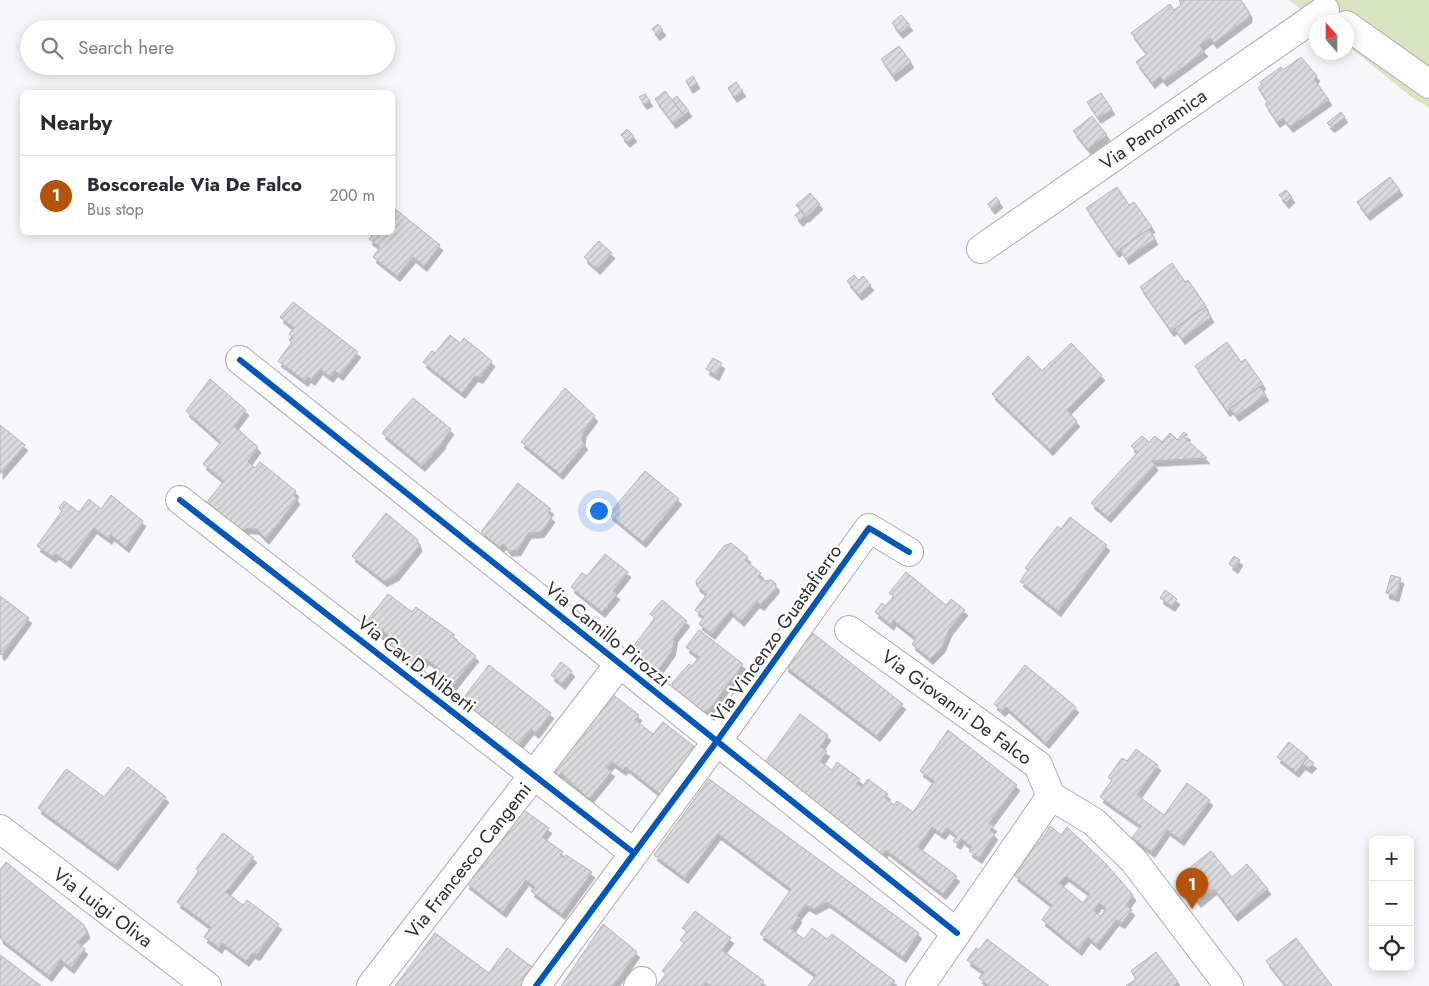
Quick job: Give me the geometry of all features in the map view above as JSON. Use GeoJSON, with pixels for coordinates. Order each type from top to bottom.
{"type":"FeatureCollection","features":[{"type":"Feature","properties":{"kind":"street","name":"Via Panoramica"},"geometry":{"type":"LineString","coordinates":[[981,249],[1332,14],[1429,84]]}},
{"type":"Feature","properties":{"kind":"street","name":"Via Camillo Pirozzi"},"geometry":{"type":"LineString","coordinates":[[240,360],[957,933]]}},
{"type":"Feature","properties":{"kind":"street","name":"Via Cav.D.Aliberti"},"geometry":{"type":"LineString","coordinates":[[180,500],[534,774],[634,854]]}},
{"type":"Feature","properties":{"kind":"street","name":"Via Vincenzo Guastafierro"},"geometry":{"type":"LineString","coordinates":[[536,986],[717,741],[870,528],[909,552]]}},
{"type":"Feature","properties":{"kind":"street","name":"Via Giovanni De Falco"},"geometry":{"type":"LineString","coordinates":[[849,630],[1038,766],[1051,796]]}},
{"type":"Feature","properties":{"kind":"street","name":"Via Francesco Cangemi"},"geometry":{"type":"LineString","coordinates":[[371,986],[620,663]]}},
{"type":"Feature","properties":{"kind":"street"},"geometry":{"type":"LineString","coordinates":[[920,986],[1051,796],[1094,822],[1134,860],[1229,986]]}},
{"type":"Feature","properties":{"kind":"street","name":"Via Luigi Oliva"},"geometry":{"type":"LineString","coordinates":[[0,829],[207,986]]}},
{"type":"Feature","properties":{"kind":"shaded area"},"geometry":{"type":"Polygon","coordinates":[[[0,951],[44,986],[0,986],[0,951]]]}},
{"type":"Feature","properties":{"kind":"green space"},"geometry":{"type":"Polygon","coordinates":[[[1289,0],[1429,0],[1429,108],[1410,96],[1354,51],[1354,15],[1309,15],[1289,0]]]}},
{"type":"Feature","properties":{"kind":"building"},"geometry":{"type":"Polygon","coordinates":[[[1179,0],[1241,0],[1249,12],[1249,17],[1214,43],[1210,38],[1200,46],[1205,51],[1164,81],[1160,76],[1152,83],[1136,62],[1147,54],[1131,33],[1170,4],[1174,10],[1181,5],[1179,0]]]}},
{"type":"Feature","properties":{"kind":"building"},"geometry":{"type":"Polygon","coordinates":[[[901,15],[910,25],[900,33],[892,23],[901,15]]]}},
{"type":"Feature","properties":{"kind":"building"},"geometry":{"type":"Polygon","coordinates":[[[658,24],[663,30],[657,35],[652,29],[658,24]]]}},
{"type":"Feature","properties":{"kind":"building"},"geometry":{"type":"Polygon","coordinates":[[[899,46],[911,62],[893,76],[881,59],[899,46]]]}},
{"type":"Feature","properties":{"kind":"building"},"geometry":{"type":"Polygon","coordinates":[[[1301,57],[1317,76],[1314,79],[1329,100],[1290,127],[1283,118],[1277,122],[1265,104],[1268,102],[1258,88],[1262,85],[1260,82],[1281,67],[1283,70],[1301,57]]]}},
{"type":"Feature","properties":{"kind":"building"},"geometry":{"type":"Polygon","coordinates":[[[693,76],[697,83],[690,88],[686,81],[693,76]]]}},
{"type":"Feature","properties":{"kind":"building"},"geometry":{"type":"Polygon","coordinates":[[[736,82],[743,91],[734,97],[728,88],[736,82]]]}},
{"type":"Feature","properties":{"kind":"building"},"geometry":{"type":"Polygon","coordinates":[[[665,91],[684,115],[673,123],[655,99],[665,91]]]}},
{"type":"Feature","properties":{"kind":"building"},"geometry":{"type":"Polygon","coordinates":[[[1101,93],[1112,109],[1098,118],[1087,102],[1101,93]]]}},
{"type":"Feature","properties":{"kind":"building"},"geometry":{"type":"Polygon","coordinates":[[[645,94],[650,101],[644,104],[639,97],[645,94]]]}},
{"type":"Feature","properties":{"kind":"building"},"geometry":{"type":"Polygon","coordinates":[[[677,96],[689,111],[684,115],[672,100],[677,96]]]}},
{"type":"Feature","properties":{"kind":"building"},"geometry":{"type":"Polygon","coordinates":[[[1341,112],[1345,117],[1332,127],[1327,123],[1341,112]]]}},
{"type":"Feature","properties":{"kind":"building"},"geometry":{"type":"Polygon","coordinates":[[[1092,116],[1107,135],[1088,149],[1073,131],[1092,116]]]}},
{"type":"Feature","properties":{"kind":"building"},"geometry":{"type":"Polygon","coordinates":[[[627,129],[634,136],[627,142],[621,135],[627,129]]]}},
{"type":"Feature","properties":{"kind":"building"},"geometry":{"type":"Polygon","coordinates":[[[1390,177],[1400,190],[1367,215],[1357,202],[1390,177]]]}},
{"type":"Feature","properties":{"kind":"building"},"geometry":{"type":"Polygon","coordinates":[[[1117,187],[1129,205],[1134,202],[1152,227],[1116,252],[1086,208],[1117,187]]]}},
{"type":"Feature","properties":{"kind":"building"},"geometry":{"type":"Polygon","coordinates":[[[1286,190],[1292,197],[1286,203],[1279,195],[1286,190]]]}},
{"type":"Feature","properties":{"kind":"building"},"geometry":{"type":"Polygon","coordinates":[[[810,193],[820,204],[806,217],[796,205],[810,193]]]}},
{"type":"Feature","properties":{"kind":"building"},"geometry":{"type":"Polygon","coordinates":[[[996,197],[1000,202],[992,209],[988,204],[996,197]]]}},
{"type":"Feature","properties":{"kind":"building"},"geometry":{"type":"Polygon","coordinates":[[[395,209],[440,245],[424,266],[413,257],[397,276],[373,257],[380,247],[369,239],[372,235],[395,235],[395,209]]]}},
{"type":"Feature","properties":{"kind":"building"},"geometry":{"type":"Polygon","coordinates":[[[801,210],[805,216],[800,221],[795,215],[801,210]]]}},
{"type":"Feature","properties":{"kind":"building"},"geometry":{"type":"Polygon","coordinates":[[[1149,229],[1155,239],[1126,259],[1120,249],[1149,229]]]}},
{"type":"Feature","properties":{"kind":"building"},"geometry":{"type":"Polygon","coordinates":[[[599,241],[612,253],[597,269],[584,257],[599,241]]]}},
{"type":"Feature","properties":{"kind":"building"},"geometry":{"type":"Polygon","coordinates":[[[1172,263],[1185,282],[1188,280],[1206,306],[1171,331],[1140,287],[1172,263]]]}},
{"type":"Feature","properties":{"kind":"building"},"geometry":{"type":"Polygon","coordinates":[[[854,275],[859,280],[863,276],[871,285],[859,295],[847,281],[854,275]]]}},
{"type":"Feature","properties":{"kind":"building"},"geometry":{"type":"Polygon","coordinates":[[[293,302],[358,352],[340,375],[335,371],[330,377],[320,369],[312,380],[308,377],[305,381],[278,361],[292,342],[289,340],[292,337],[289,334],[294,328],[280,317],[293,302]]]}},
{"type":"Feature","properties":{"kind":"building"},"geometry":{"type":"Polygon","coordinates":[[[1205,307],[1211,317],[1182,339],[1175,329],[1205,307]]]}},
{"type":"Feature","properties":{"kind":"building"},"geometry":{"type":"Polygon","coordinates":[[[450,335],[460,343],[464,338],[492,361],[480,378],[475,376],[462,393],[423,362],[432,351],[435,353],[450,335]]]}},
{"type":"Feature","properties":{"kind":"building"},"geometry":{"type":"Polygon","coordinates":[[[1227,342],[1241,362],[1245,359],[1263,384],[1227,411],[1195,366],[1227,342]]]}},
{"type":"Feature","properties":{"kind":"building"},"geometry":{"type":"Polygon","coordinates":[[[1071,343],[1102,375],[1067,410],[1077,421],[1050,450],[992,394],[1028,356],[1042,371],[1071,343]]]}},
{"type":"Feature","properties":{"kind":"building"},"geometry":{"type":"Polygon","coordinates":[[[713,358],[722,363],[716,375],[706,369],[713,358]]]}},
{"type":"Feature","properties":{"kind":"building"},"geometry":{"type":"Polygon","coordinates":[[[210,379],[246,410],[234,426],[258,447],[248,461],[255,468],[260,462],[296,491],[294,495],[297,499],[266,539],[256,529],[247,528],[243,532],[207,502],[224,481],[203,464],[221,442],[186,411],[210,379]]]}},
{"type":"Feature","properties":{"kind":"building"},"geometry":{"type":"Polygon","coordinates":[[[1260,387],[1266,395],[1236,416],[1230,408],[1260,387]]]}},
{"type":"Feature","properties":{"kind":"building"},"geometry":{"type":"Polygon","coordinates":[[[565,388],[595,416],[583,432],[582,441],[585,444],[560,474],[521,442],[565,388]]]}},
{"type":"Feature","properties":{"kind":"building"},"geometry":{"type":"Polygon","coordinates":[[[413,398],[451,429],[443,443],[422,466],[382,433],[413,398]]]}},
{"type":"Feature","properties":{"kind":"building"},"geometry":{"type":"Polygon","coordinates":[[[0,425],[25,445],[0,474],[0,425]]]}},
{"type":"Feature","properties":{"kind":"building"},"geometry":{"type":"Polygon","coordinates":[[[1184,432],[1188,435],[1184,437],[1207,458],[1152,461],[1155,465],[1108,517],[1091,503],[1138,452],[1131,446],[1142,436],[1149,442],[1155,436],[1162,442],[1170,433],[1177,440],[1184,432]]]}},
{"type":"Feature","properties":{"kind":"building"},"geometry":{"type":"Polygon","coordinates":[[[645,471],[679,499],[643,542],[609,514],[645,471]]]}},
{"type":"Feature","properties":{"kind":"building"},"geometry":{"type":"Polygon","coordinates":[[[518,483],[551,509],[548,513],[552,517],[541,532],[528,533],[518,550],[509,551],[504,544],[499,547],[481,532],[518,483]]]}},
{"type":"Feature","properties":{"kind":"building"},"geometry":{"type":"Polygon","coordinates":[[[111,495],[143,521],[126,547],[111,535],[109,539],[94,528],[68,563],[56,554],[53,557],[37,546],[62,511],[59,508],[64,501],[79,512],[89,499],[101,509],[111,495]]]}},
{"type":"Feature","properties":{"kind":"building"},"geometry":{"type":"Polygon","coordinates":[[[386,513],[417,539],[419,546],[396,575],[384,581],[352,556],[386,513]]]}},
{"type":"Feature","properties":{"kind":"building"},"geometry":{"type":"Polygon","coordinates":[[[1070,517],[1107,545],[1058,611],[1020,581],[1028,570],[1025,568],[1058,526],[1061,529],[1070,517]]]}},
{"type":"Feature","properties":{"kind":"building"},"geometry":{"type":"Polygon","coordinates":[[[731,543],[748,557],[746,561],[761,573],[758,577],[764,581],[771,580],[776,584],[776,588],[761,605],[757,602],[741,621],[730,611],[712,634],[699,624],[704,617],[695,610],[707,594],[697,586],[696,581],[724,546],[731,543]]]}},
{"type":"Feature","properties":{"kind":"building"},"geometry":{"type":"Polygon","coordinates":[[[605,554],[628,572],[613,591],[617,594],[602,612],[571,587],[582,573],[587,576],[605,554]]]}},
{"type":"Feature","properties":{"kind":"building"},"geometry":{"type":"Polygon","coordinates":[[[1234,556],[1240,560],[1235,568],[1229,564],[1234,556]]]}},
{"type":"Feature","properties":{"kind":"building"},"geometry":{"type":"Polygon","coordinates":[[[906,572],[946,605],[951,599],[965,610],[949,630],[942,647],[930,659],[912,644],[916,638],[893,620],[891,625],[875,612],[882,603],[885,606],[894,596],[889,593],[906,572]]]}},
{"type":"Feature","properties":{"kind":"building"},"geometry":{"type":"Polygon","coordinates":[[[1391,575],[1401,578],[1396,596],[1386,593],[1391,575]]]}},
{"type":"Feature","properties":{"kind":"building"},"geometry":{"type":"Polygon","coordinates":[[[1165,590],[1177,599],[1172,606],[1160,598],[1165,590]]]}},
{"type":"Feature","properties":{"kind":"building"},"geometry":{"type":"Polygon","coordinates":[[[388,594],[412,612],[416,607],[455,635],[452,637],[476,656],[453,685],[437,673],[440,669],[426,659],[414,674],[385,651],[394,640],[383,631],[378,638],[363,626],[388,594]]]}},
{"type":"Feature","properties":{"kind":"building"},"geometry":{"type":"Polygon","coordinates":[[[0,596],[29,618],[2,655],[0,654],[0,596]]]}},
{"type":"Feature","properties":{"kind":"building"},"geometry":{"type":"Polygon","coordinates":[[[662,600],[687,621],[675,636],[672,651],[656,673],[629,652],[655,618],[650,614],[662,600]]]}},
{"type":"Feature","properties":{"kind":"building"},"geometry":{"type":"Polygon","coordinates":[[[699,630],[743,664],[708,711],[698,711],[672,691],[672,683],[689,664],[692,666],[699,657],[686,647],[699,630]]]}},
{"type":"Feature","properties":{"kind":"building"},"geometry":{"type":"Polygon","coordinates":[[[810,631],[903,704],[877,736],[785,666],[810,631]]]}},
{"type":"Feature","properties":{"kind":"building"},"geometry":{"type":"Polygon","coordinates":[[[561,662],[572,671],[562,684],[551,675],[561,662]]]}},
{"type":"Feature","properties":{"kind":"building"},"geometry":{"type":"Polygon","coordinates":[[[489,665],[551,713],[536,733],[531,729],[515,749],[458,705],[489,665]]]}},
{"type":"Feature","properties":{"kind":"building"},"geometry":{"type":"Polygon","coordinates":[[[1025,665],[1076,707],[1046,743],[1006,707],[1002,711],[994,704],[1025,665]]]}},
{"type":"Feature","properties":{"kind":"building"},"geometry":{"type":"Polygon","coordinates":[[[612,694],[639,715],[635,720],[653,734],[663,722],[696,748],[660,794],[626,767],[623,770],[612,762],[607,768],[612,771],[589,799],[561,773],[559,776],[550,769],[612,694]]]}},
{"type":"Feature","properties":{"kind":"building"},"geometry":{"type":"Polygon","coordinates":[[[800,714],[828,735],[820,747],[827,751],[820,761],[832,770],[837,762],[860,779],[856,784],[862,787],[868,779],[888,794],[885,798],[894,805],[897,801],[913,812],[934,781],[920,771],[948,730],[1017,785],[989,823],[994,826],[990,830],[995,834],[979,858],[969,851],[972,847],[961,839],[958,844],[953,841],[957,836],[947,828],[942,834],[932,827],[918,847],[957,876],[943,894],[886,850],[882,855],[836,818],[832,822],[760,769],[800,714]]]}},
{"type":"Feature","properties":{"kind":"building"},"geometry":{"type":"Polygon","coordinates":[[[1289,742],[1308,757],[1296,772],[1277,757],[1289,742]]]}},
{"type":"Feature","properties":{"kind":"building"},"geometry":{"type":"Polygon","coordinates":[[[1136,749],[1158,765],[1137,795],[1164,815],[1187,783],[1210,800],[1181,840],[1167,830],[1152,852],[1132,838],[1141,826],[1100,797],[1112,780],[1108,777],[1122,758],[1127,761],[1136,749]]]}},
{"type":"Feature","properties":{"kind":"building"},"geometry":{"type":"Polygon","coordinates":[[[1307,758],[1314,763],[1309,768],[1302,764],[1307,758]]]}},
{"type":"Feature","properties":{"kind":"building"},"geometry":{"type":"Polygon","coordinates":[[[128,767],[166,797],[115,865],[38,808],[66,769],[104,797],[128,767]]]}},
{"type":"Feature","properties":{"kind":"building"},"geometry":{"type":"Polygon","coordinates":[[[709,779],[919,933],[903,957],[827,902],[813,909],[806,905],[797,916],[799,917],[791,929],[804,939],[812,928],[827,939],[832,934],[895,981],[891,986],[808,986],[816,975],[760,934],[791,889],[718,834],[685,878],[654,855],[709,779]]]}},
{"type":"Feature","properties":{"kind":"building"},"geometry":{"type":"Polygon","coordinates":[[[521,808],[549,828],[542,837],[563,852],[560,855],[564,858],[566,855],[592,872],[562,914],[531,891],[535,887],[526,880],[503,912],[466,883],[521,808]]]}},
{"type":"Feature","properties":{"kind":"building"},"geometry":{"type":"Polygon","coordinates":[[[1050,826],[1061,835],[1067,827],[1106,864],[1133,895],[1126,905],[1132,910],[1122,923],[1116,920],[1097,945],[1088,937],[1079,950],[1042,920],[1052,905],[1014,875],[1030,854],[1026,851],[1040,833],[1044,836],[1050,826]],[[1066,876],[1059,883],[1083,903],[1090,894],[1066,876]],[[1099,903],[1094,911],[1101,916],[1106,908],[1099,903]]]}},
{"type":"Feature","properties":{"kind":"building"},"geometry":{"type":"Polygon","coordinates":[[[223,833],[254,857],[226,892],[243,905],[247,900],[279,924],[257,955],[252,953],[246,961],[222,943],[219,948],[204,937],[211,927],[177,902],[199,871],[196,869],[223,833]]]}},
{"type":"Feature","properties":{"kind":"building"},"geometry":{"type":"Polygon","coordinates":[[[1211,851],[1232,877],[1247,864],[1268,889],[1235,916],[1214,889],[1198,902],[1178,877],[1211,851]]]}},
{"type":"Feature","properties":{"kind":"building"},"geometry":{"type":"Polygon","coordinates":[[[6,862],[84,925],[87,933],[77,942],[85,949],[71,968],[61,960],[49,976],[0,938],[0,870],[6,862]]]}},
{"type":"Feature","properties":{"kind":"building"},"geometry":{"type":"Polygon","coordinates":[[[695,911],[731,938],[722,950],[764,981],[760,986],[710,986],[706,983],[704,986],[657,986],[666,974],[662,971],[684,943],[680,940],[687,932],[682,928],[695,911]]]}},
{"type":"Feature","properties":{"kind":"building"},"geometry":{"type":"Polygon","coordinates":[[[603,924],[637,952],[613,986],[561,986],[603,924]]]}},
{"type":"Feature","properties":{"kind":"building"},"geometry":{"type":"Polygon","coordinates":[[[435,933],[489,973],[507,948],[540,973],[532,986],[395,986],[435,933]]]}},
{"type":"Feature","properties":{"kind":"building"},"geometry":{"type":"Polygon","coordinates":[[[1296,938],[1332,986],[1286,986],[1266,961],[1296,938]]]}},
{"type":"Feature","properties":{"kind":"building"},"geometry":{"type":"Polygon","coordinates":[[[987,939],[1049,986],[989,986],[979,978],[984,972],[967,960],[976,948],[979,950],[987,939]]]}},
{"type":"Feature","properties":{"kind":"building"},"geometry":{"type":"Polygon","coordinates":[[[1156,952],[1178,982],[1174,986],[1126,986],[1136,979],[1131,971],[1156,952]]]}},
{"type":"Feature","properties":{"kind":"building"},"geometry":{"type":"Polygon","coordinates":[[[0,955],[41,986],[0,986],[0,955]]]}},
{"type":"Feature","properties":{"kind":"cycle path"},"geometry":{"type":"LineString","coordinates":[[240,360],[957,933]]}},
{"type":"Feature","properties":{"kind":"cycle path"},"geometry":{"type":"LineString","coordinates":[[180,500],[634,853]]}},
{"type":"Feature","properties":{"kind":"cycle path"},"geometry":{"type":"LineString","coordinates":[[536,986],[717,741],[869,528],[909,552]]}},
{"type":"Feature","properties":{"kind":"place","name":"Boscoreale Via De Falco"},"geometry":{"type":"Point","coordinates":[1192,909]}}]}
